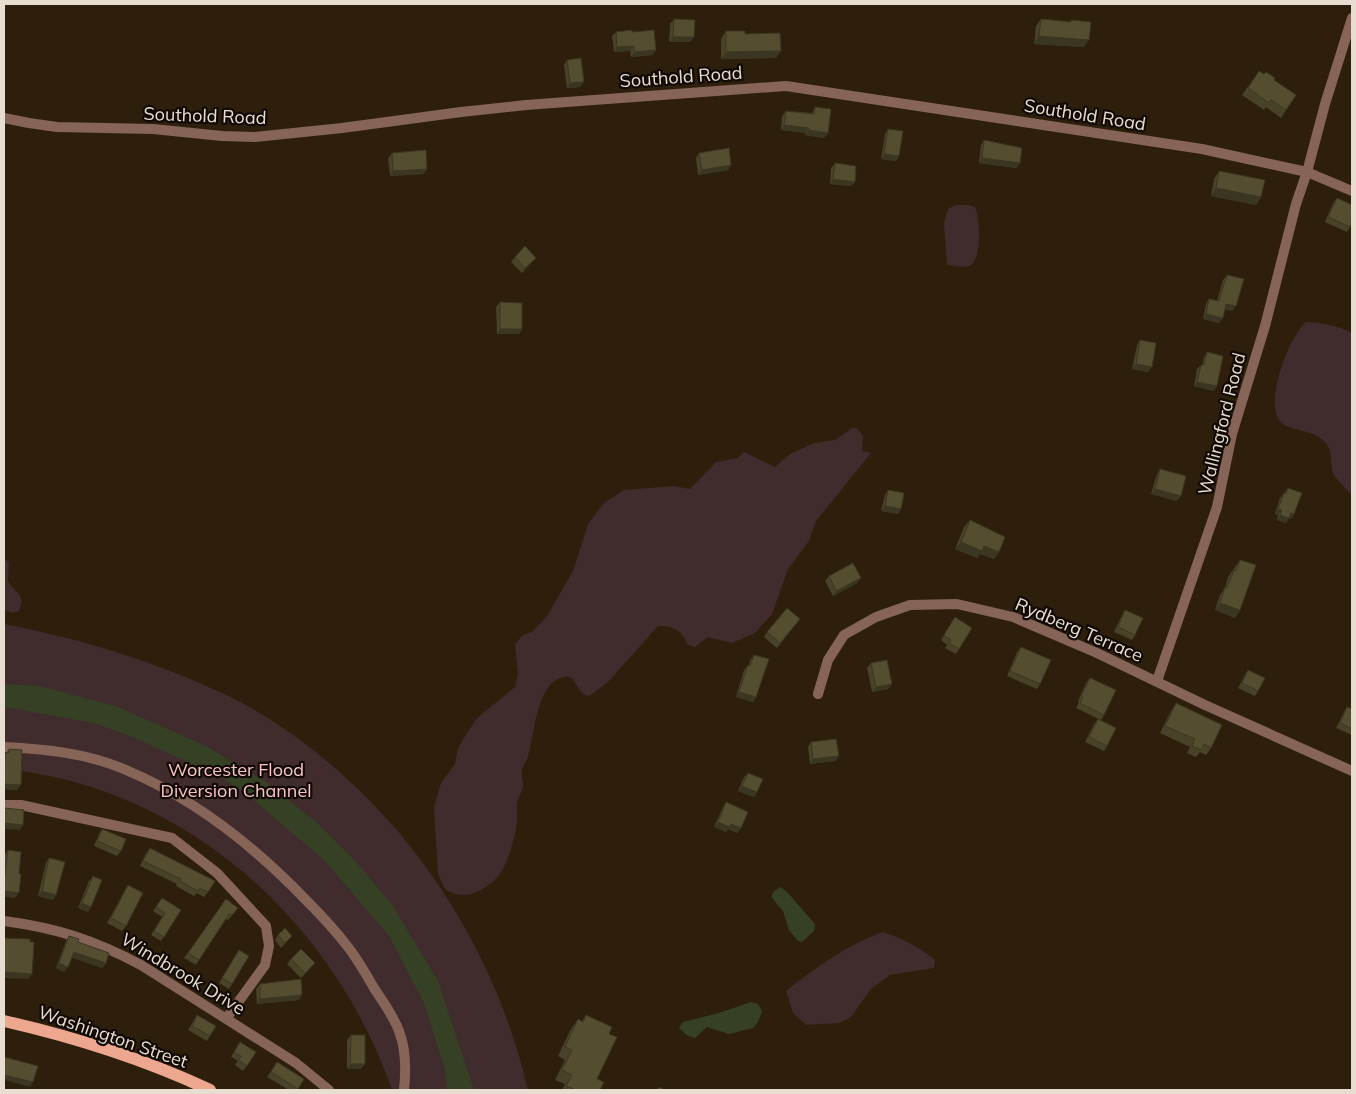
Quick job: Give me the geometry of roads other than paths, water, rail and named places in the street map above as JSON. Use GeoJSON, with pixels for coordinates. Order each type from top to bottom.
{"type":"FeatureCollection","features":[{"type":"Feature","properties":{"kind":"main road","name":"Washington Street"},"geometry":{"type":"LineString","coordinates":[[4,1021],[114,1052],[210,1090]]}},
{"type":"Feature","properties":{"kind":"street","name":"Wallingford Road"},"geometry":{"type":"LineString","coordinates":[[1156,681],[1217,507],[1232,434],[1265,326],[1296,204],[1307,172],[1325,104],[1350,33],[1352,18]]}},
{"type":"Feature","properties":{"kind":"street","name":"Southold Road"},"geometry":{"type":"LineString","coordinates":[[4,118],[58,127],[154,128],[222,136],[256,137],[508,107],[786,86],[1202,149],[1307,172],[1352,191]]}},
{"type":"Feature","properties":{"kind":"street","name":"Rydberg Terrace"},"geometry":{"type":"LineString","coordinates":[[818,694],[828,660],[844,636],[876,617],[910,605],[957,604],[1013,617],[1352,771]]}},
{"type":"Feature","properties":{"kind":"street"},"geometry":{"type":"LineString","coordinates":[[4,747],[35,748],[77,755],[124,769],[180,798],[215,819],[258,852],[336,932],[360,965],[399,1031],[405,1060],[404,1090]]}},
{"type":"Feature","properties":{"kind":"street"},"geometry":{"type":"LineString","coordinates":[[4,805],[20,805],[172,838],[217,873],[266,926],[270,946],[265,965],[226,1019]]}},
{"type":"Feature","properties":{"kind":"street","name":"Windbrook Drive"},"geometry":{"type":"LineString","coordinates":[[4,921],[64,932],[104,946],[141,965],[296,1063],[329,1090]]}},
{"type":"Feature","properties":{"kind":"park label","name":"Worcester Flood Diversion Channel"},"geometry":{"type":"Point","coordinates":[236,780]}}]}
